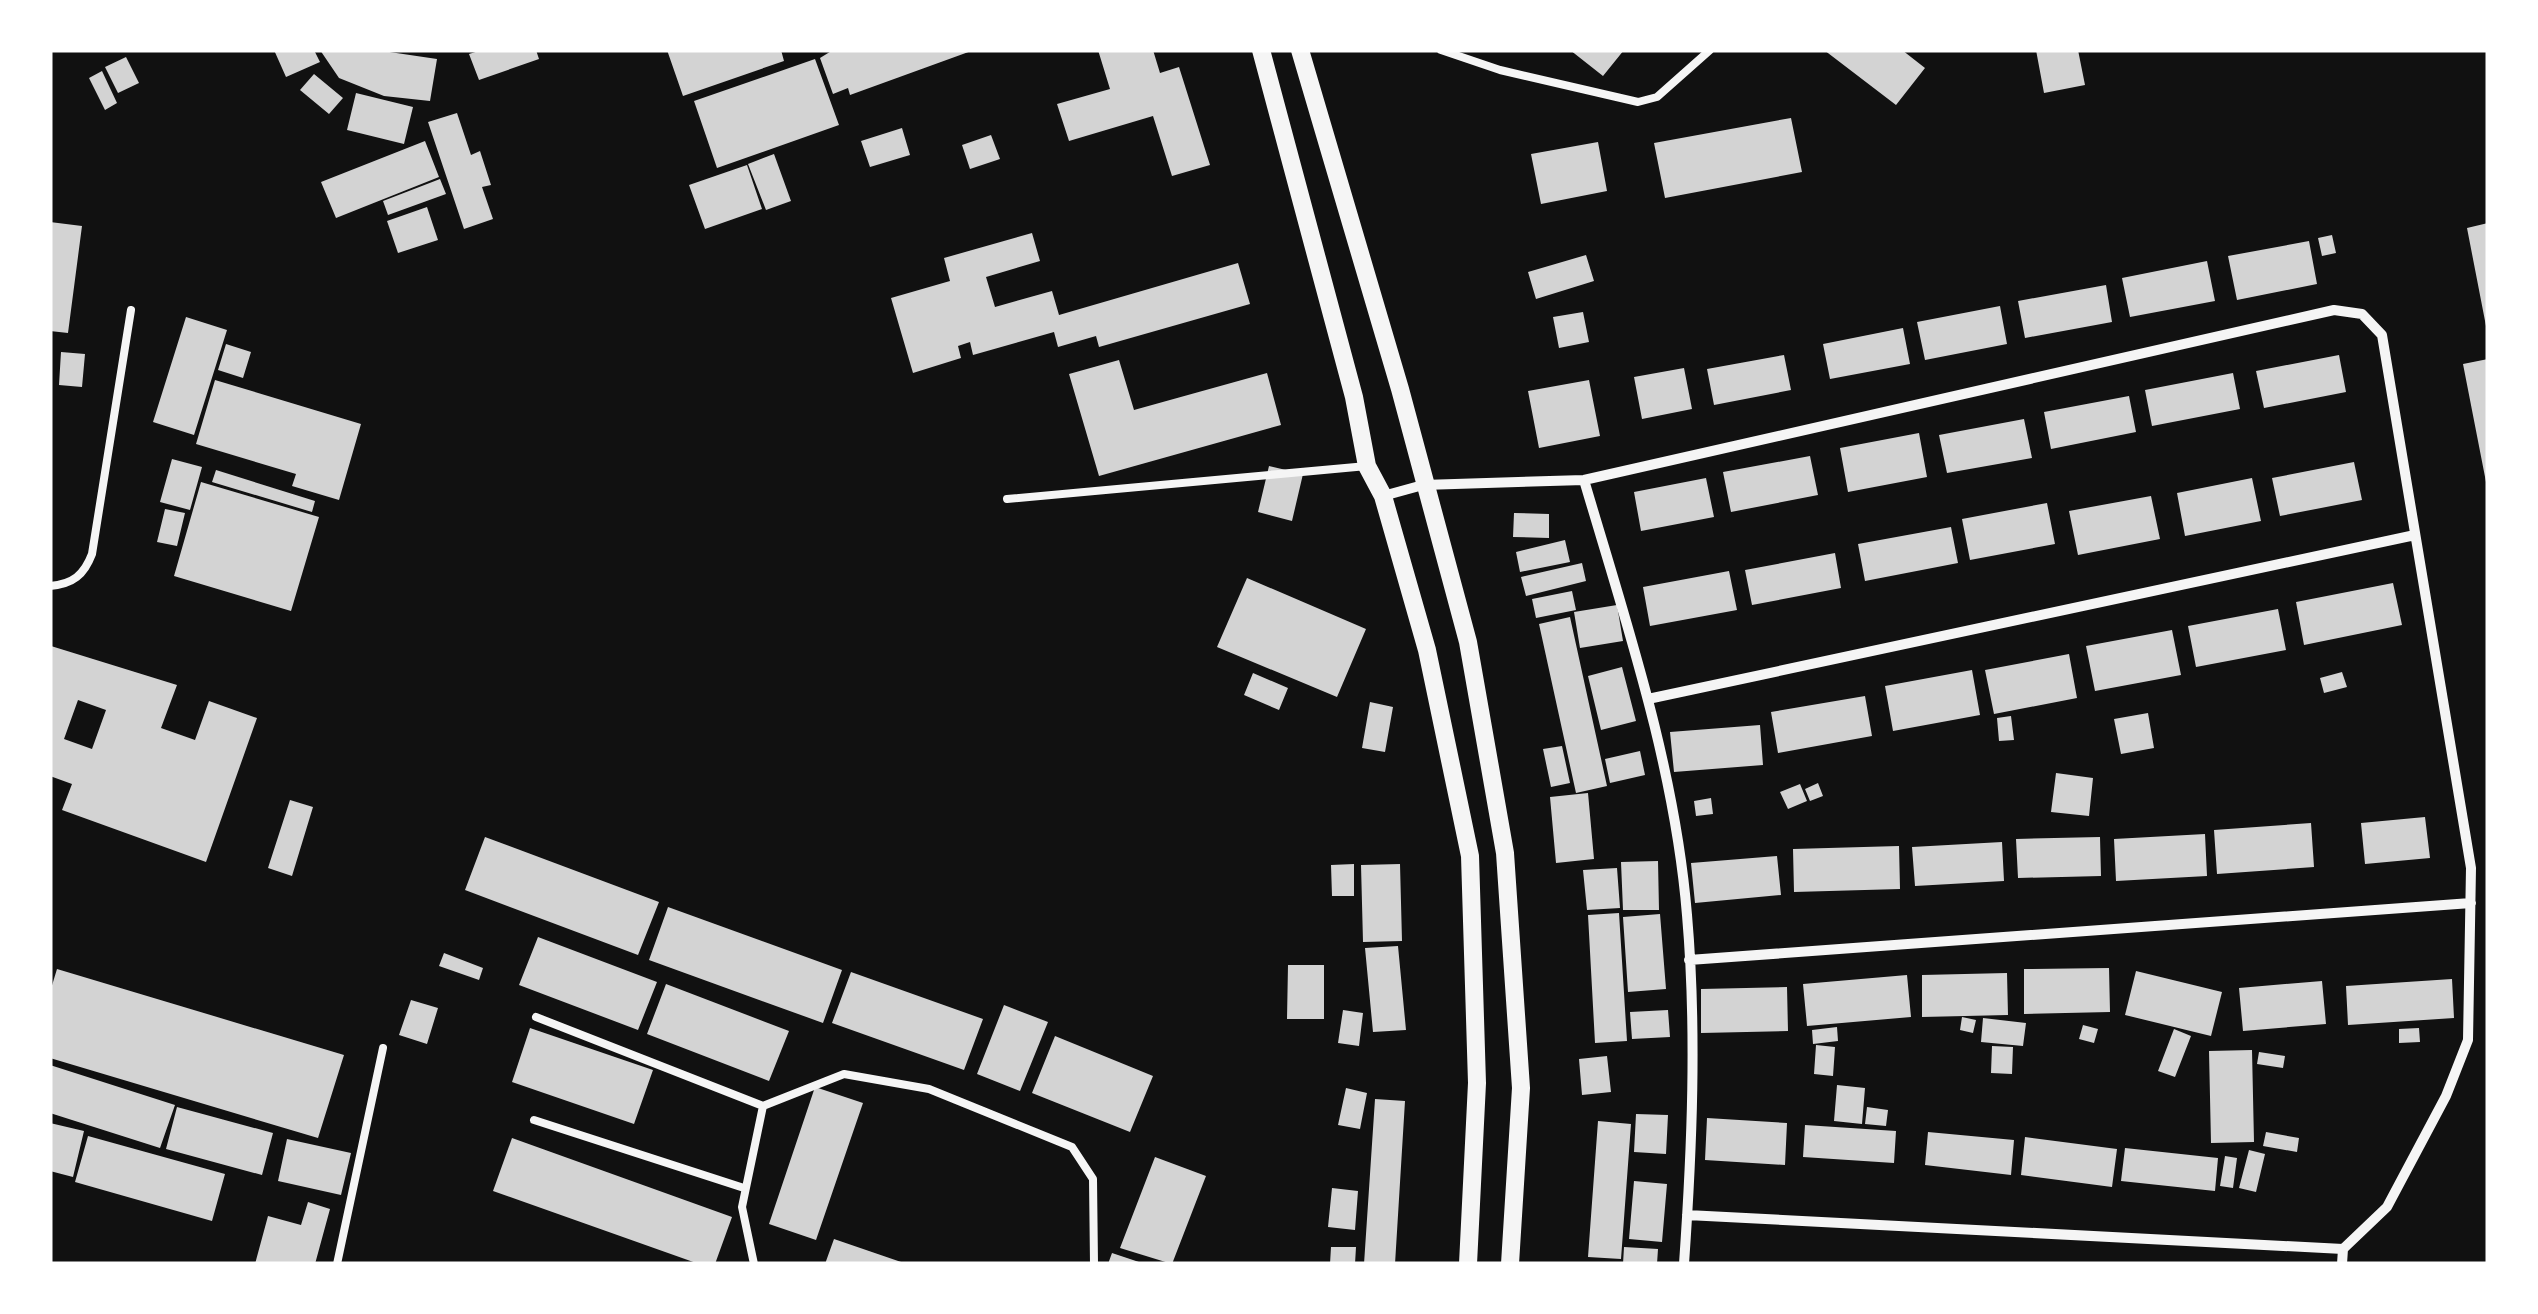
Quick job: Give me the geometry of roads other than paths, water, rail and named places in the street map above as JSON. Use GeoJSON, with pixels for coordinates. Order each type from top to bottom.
{"type":"FeatureCollection","features":[{"type":"Feature","properties":{"kind":"street"},"geometry":{"type":"LineString","coordinates":[[1261,50],[1354,398],[1368,466],[1383,496],[1427,650],[1470,856],[1477,1083],[1468,1264]]}},
{"type":"Feature","properties":{"kind":"street"},"geometry":{"type":"LineString","coordinates":[[1300,50],[1400,389],[1468,642],[1505,853],[1521,1088],[1510,1264]]}},
{"type":"Feature","properties":{"kind":"street"},"geometry":{"type":"LineString","coordinates":[[1383,496],[1423,485],[1584,480],[2334,310],[2362,314],[2382,334],[2472,868],[2468,1040],[2446,1096],[2387,1207],[2343,1249],[2342,1264]]}},
{"type":"Feature","properties":{"kind":"street"},"geometry":{"type":"LineString","coordinates":[[1584,480],[1648,699],[1687,913],[1692,1064],[1684,1264]]}},
{"type":"Feature","properties":{"kind":"street"},"geometry":{"type":"LineString","coordinates":[[1648,699],[2415,535]]}},
{"type":"Feature","properties":{"kind":"street"},"geometry":{"type":"LineString","coordinates":[[1689,960],[2471,903]]}},
{"type":"Feature","properties":{"kind":"street"},"geometry":{"type":"LineString","coordinates":[[1687,1215],[2343,1249]]}},
{"type":"Feature","properties":{"kind":"lane"},"geometry":{"type":"LineString","coordinates":[[1442,50],[1500,70],[1638,102],[1657,97],[1710,50]]}},
{"type":"Feature","properties":{"kind":"lane"},"geometry":{"type":"LineString","coordinates":[[50,586],[72,582],[86,570],[92,554],[131,310]]}},
{"type":"Feature","properties":{"kind":"lane"},"geometry":{"type":"LineString","coordinates":[[1006,500],[1368,466]]}},
{"type":"Feature","properties":{"kind":"lane"},"geometry":{"type":"LineString","coordinates":[[536,1018],[763,1106],[844,1074],[929,1088],[1072,1147],[1093,1179],[1094,1264]]}},
{"type":"Feature","properties":{"kind":"lane"},"geometry":{"type":"LineString","coordinates":[[338,1264],[383,1048]]}},
{"type":"Feature","properties":{"kind":"lane"},"geometry":{"type":"LineString","coordinates":[[754,1264],[742,1207],[763,1106]]}},
{"type":"Feature","properties":{"kind":"lane"},"geometry":{"type":"LineString","coordinates":[[534,1120],[744,1188]]}}]}
